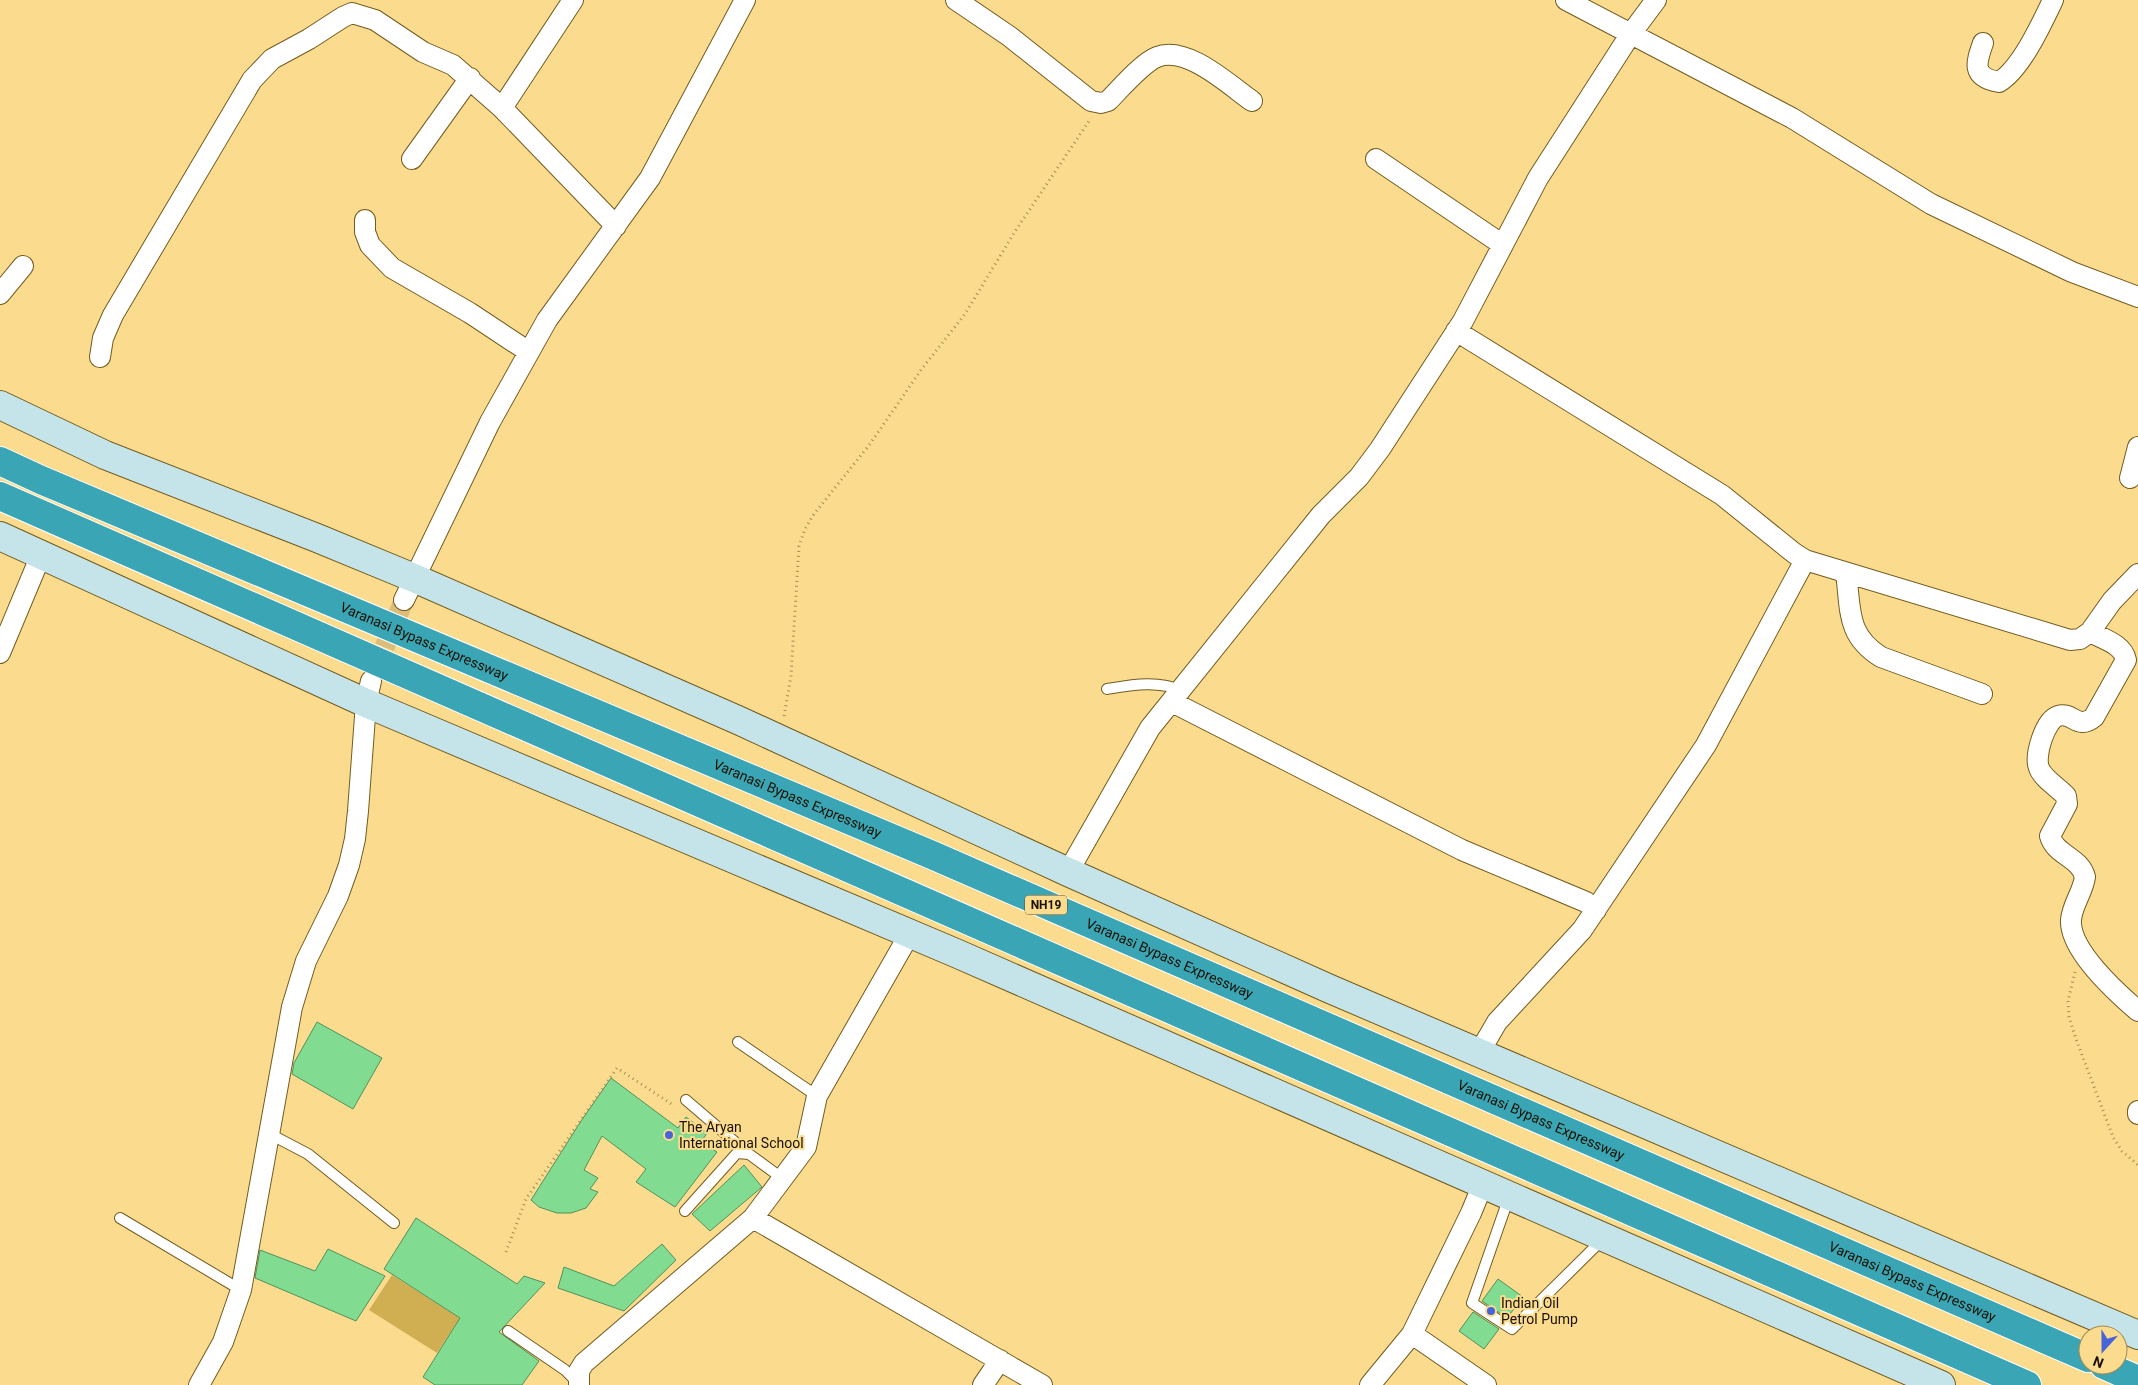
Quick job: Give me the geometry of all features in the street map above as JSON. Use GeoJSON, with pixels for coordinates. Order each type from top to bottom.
{"type":"FeatureCollection","features":[{"type":"Feature","properties":{"kind":"highway","name":"Varanasi Bypass Expressway"},"geometry":{"type":"LineString","coordinates":[[0,461],[41,480],[932,855],[2078,1354]]}},
{"type":"Feature","properties":{"kind":"highway"},"geometry":{"type":"LineString","coordinates":[[0,496],[2027,1385]]}},
{"type":"Feature","properties":{"kind":"street"},"geometry":{"type":"LineString","coordinates":[[502,108],[573,0]]}},
{"type":"Feature","properties":{"kind":"street"},"geometry":{"type":"LineString","coordinates":[[409,589],[490,422],[547,320],[650,178],[744,0]]}},
{"type":"Feature","properties":{"kind":"street"},"geometry":{"type":"LineString","coordinates":[[956,0],[1009,36],[1084,97],[1101,103],[1108,101],[1157,57],[1171,56],[1186,58],[1200,64],[1252,101]]}},
{"type":"Feature","properties":{"kind":"street"},"geometry":{"type":"LineString","coordinates":[[1566,0],[1792,118],[1931,204],[2072,272],[2138,297]]}},
{"type":"Feature","properties":{"kind":"street"},"geometry":{"type":"LineString","coordinates":[[1068,872],[1150,728],[1320,515],[1359,477],[1380,449],[1456,331],[1538,178],[1630,34],[1656,0]]}},
{"type":"Feature","properties":{"kind":"street"},"geometry":{"type":"LineString","coordinates":[[1984,43],[1976,63],[1977,69],[1980,74],[1999,82],[2004,79],[2025,53],[2053,0]]}},
{"type":"Feature","properties":{"kind":"street"},"geometry":{"type":"LineString","coordinates":[[100,357],[103,338],[113,315],[252,80],[272,59],[309,39],[342,16],[352,14],[375,20],[423,52],[452,65],[470,78],[502,108],[616,226]]}},
{"type":"Feature","properties":{"kind":"street"},"geometry":{"type":"LineString","coordinates":[[412,159],[470,78]]}},
{"type":"Feature","properties":{"kind":"street"},"geometry":{"type":"LineString","coordinates":[[1376,159],[1503,245]]}},
{"type":"Feature","properties":{"kind":"street"},"geometry":{"type":"LineString","coordinates":[[365,220],[365,232],[370,245],[392,268],[470,313],[529,352]]}},
{"type":"Feature","properties":{"kind":"street"},"geometry":{"type":"LineString","coordinates":[[0,294],[23,266]]}},
{"type":"Feature","properties":{"kind":"street"},"geometry":{"type":"LineString","coordinates":[[1456,331],[1722,495],[1794,554],[1805,560],[2070,640],[2080,639],[2090,632],[2112,601],[2138,574]]}},
{"type":"Feature","properties":{"kind":"street"},"geometry":{"type":"LineString","coordinates":[[0,405],[105,455],[317,538],[409,589],[776,738],[1068,872],[1479,1052],[2138,1335]]}},
{"type":"Feature","properties":{"kind":"street"},"geometry":{"type":"LineString","coordinates":[[2130,478],[2138,447]]}},
{"type":"Feature","properties":{"kind":"street"},"geometry":{"type":"LineString","coordinates":[[0,536],[368,692],[909,935],[958,954],[1941,1385]]}},
{"type":"Feature","properties":{"kind":"street"},"geometry":{"type":"LineString","coordinates":[[0,653],[41,555]]}},
{"type":"Feature","properties":{"kind":"street"},"geometry":{"type":"LineString","coordinates":[[1479,1052],[1497,1022],[1582,930],[1665,803],[1706,745],[1805,560]]}},
{"type":"Feature","properties":{"kind":"street"},"geometry":{"type":"LineString","coordinates":[[1846,573],[1854,629],[1867,648],[1881,657],[1982,694]]}},
{"type":"Feature","properties":{"kind":"street"},"geometry":{"type":"LineString","coordinates":[[2090,632],[2119,647],[2125,652],[2126,660],[2094,717],[2088,722],[2079,722],[2059,715],[2051,720],[2044,731],[2038,763],[2042,774],[2066,796],[2067,804],[2050,836],[2057,847],[2079,863],[2083,870],[2084,884],[2071,913],[2072,933],[2082,950],[2113,989],[2138,1011]]}},
{"type":"Feature","properties":{"kind":"street"},"geometry":{"type":"LineString","coordinates":[[199,1385],[223,1342],[241,1290],[292,1006],[306,961],[338,896],[355,839],[368,692]]}},
{"type":"Feature","properties":{"kind":"street"},"geometry":{"type":"LineString","coordinates":[[1177,696],[1462,850],[1586,902],[1596,910]]}},
{"type":"Feature","properties":{"kind":"street"},"geometry":{"type":"LineString","coordinates":[[579,1384],[579,1371],[584,1363],[753,1218],[783,1179],[806,1147],[816,1096],[909,935]]}},
{"type":"Feature","properties":{"kind":"street"},"geometry":{"type":"LineString","coordinates":[[1370,1385],[1412,1334],[1472,1213],[1483,1184]]}},
{"type":"Feature","properties":{"kind":"street"},"geometry":{"type":"LineString","coordinates":[[753,1218],[1042,1385]]}},
{"type":"Feature","properties":{"kind":"street"},"geometry":{"type":"LineString","coordinates":[[1412,1334],[1486,1385]]}},
{"type":"Feature","properties":{"kind":"street"},"geometry":{"type":"LineString","coordinates":[[983,1385],[1000,1360]]}},
{"type":"Feature","properties":{"kind":"lane"},"geometry":{"type":"LineString","coordinates":[[1107,689],[1131,685],[1161,684],[1177,696]]}},
{"type":"Feature","properties":{"kind":"lane"},"geometry":{"type":"LineString","coordinates":[[738,1042],[816,1096]]}},
{"type":"Feature","properties":{"kind":"lane"},"geometry":{"type":"LineString","coordinates":[[686,1100],[749,1154],[783,1179]]}},
{"type":"Feature","properties":{"kind":"lane"},"geometry":{"type":"LineString","coordinates":[[268,1134],[308,1154],[394,1223]]}},
{"type":"Feature","properties":{"kind":"lane"},"geometry":{"type":"LineString","coordinates":[[685,1210],[737,1153],[749,1154]]}},
{"type":"Feature","properties":{"kind":"lane"},"geometry":{"type":"LineString","coordinates":[[1510,1196],[1472,1303],[1512,1329],[1604,1238]]}},
{"type":"Feature","properties":{"kind":"lane"},"geometry":{"type":"LineString","coordinates":[[120,1218],[241,1290]]}},
{"type":"Feature","properties":{"kind":"lane"},"geometry":{"type":"LineString","coordinates":[[508,1331],[565,1370],[579,1384]]}},
{"type":"Feature","properties":{"kind":"path"},"geometry":{"type":"LineString","coordinates":[[776,738],[789,691],[799,546],[805,529],[814,514],[870,444],[921,370],[965,314],[1014,233],[1101,103]]}},
{"type":"Feature","properties":{"kind":"path"},"geometry":{"type":"LineString","coordinates":[[2082,950],[2068,1001],[2069,1017],[2113,1137],[2122,1151],[2138,1165]]}},
{"type":"Feature","properties":{"kind":"path"},"geometry":{"type":"LineString","coordinates":[[506,1252],[526,1199],[617,1068],[678,1109],[686,1100]]}},
{"type":"Feature","properties":{"kind":"shaded area"},"geometry":{"type":"Polygon","coordinates":[[[392,1275],[460,1318],[437,1353],[369,1310],[392,1275]]]}},
{"type":"Feature","properties":{"kind":"building"},"geometry":{"type":"Polygon","coordinates":[[[317,1022],[382,1058],[353,1109],[292,1074],[294,1063],[317,1022]]]}},
{"type":"Feature","properties":{"kind":"building"},"geometry":{"type":"Polygon","coordinates":[[[611,1078],[678,1128],[686,1117],[707,1133],[701,1142],[717,1152],[675,1207],[636,1182],[646,1169],[602,1136],[584,1170],[598,1178],[590,1189],[598,1192],[586,1208],[571,1213],[557,1213],[539,1207],[531,1200],[581,1121],[611,1078]]]}},
{"type":"Feature","properties":{"kind":"building"},"geometry":{"type":"Polygon","coordinates":[[[744,1165],[762,1187],[710,1231],[692,1214],[744,1165]]]}},
{"type":"Feature","properties":{"kind":"building"},"geometry":{"type":"Polygon","coordinates":[[[416,1218],[517,1284],[524,1276],[545,1283],[499,1332],[539,1361],[522,1385],[435,1385],[423,1377],[460,1318],[384,1269],[416,1218]]]}},
{"type":"Feature","properties":{"kind":"building"},"geometry":{"type":"Polygon","coordinates":[[[662,1244],[676,1260],[624,1311],[558,1288],[564,1267],[614,1286],[662,1244]]]}},
{"type":"Feature","properties":{"kind":"building"},"geometry":{"type":"Polygon","coordinates":[[[328,1249],[385,1276],[356,1321],[255,1278],[260,1250],[315,1271],[328,1249]]]}},
{"type":"Feature","properties":{"kind":"building"},"geometry":{"type":"Polygon","coordinates":[[[1498,1279],[1523,1297],[1507,1318],[1482,1301],[1498,1279]]]}},
{"type":"Feature","properties":{"kind":"building"},"geometry":{"type":"Polygon","coordinates":[[[1473,1312],[1499,1329],[1484,1349],[1459,1331],[1473,1312]]]}},
{"type":"Feature","properties":{"kind":"tunnel"},"geometry":{"type":"LineString","coordinates":[[373,675],[404,600]]}},
{"type":"Feature","properties":{"kind":"place","name":"The Aryan International School"},"geometry":{"type":"Point","coordinates":[669,1135]}},
{"type":"Feature","properties":{"kind":"place","name":"Indian Oil Petrol Pump"},"geometry":{"type":"Point","coordinates":[1491,1311]}}]}
